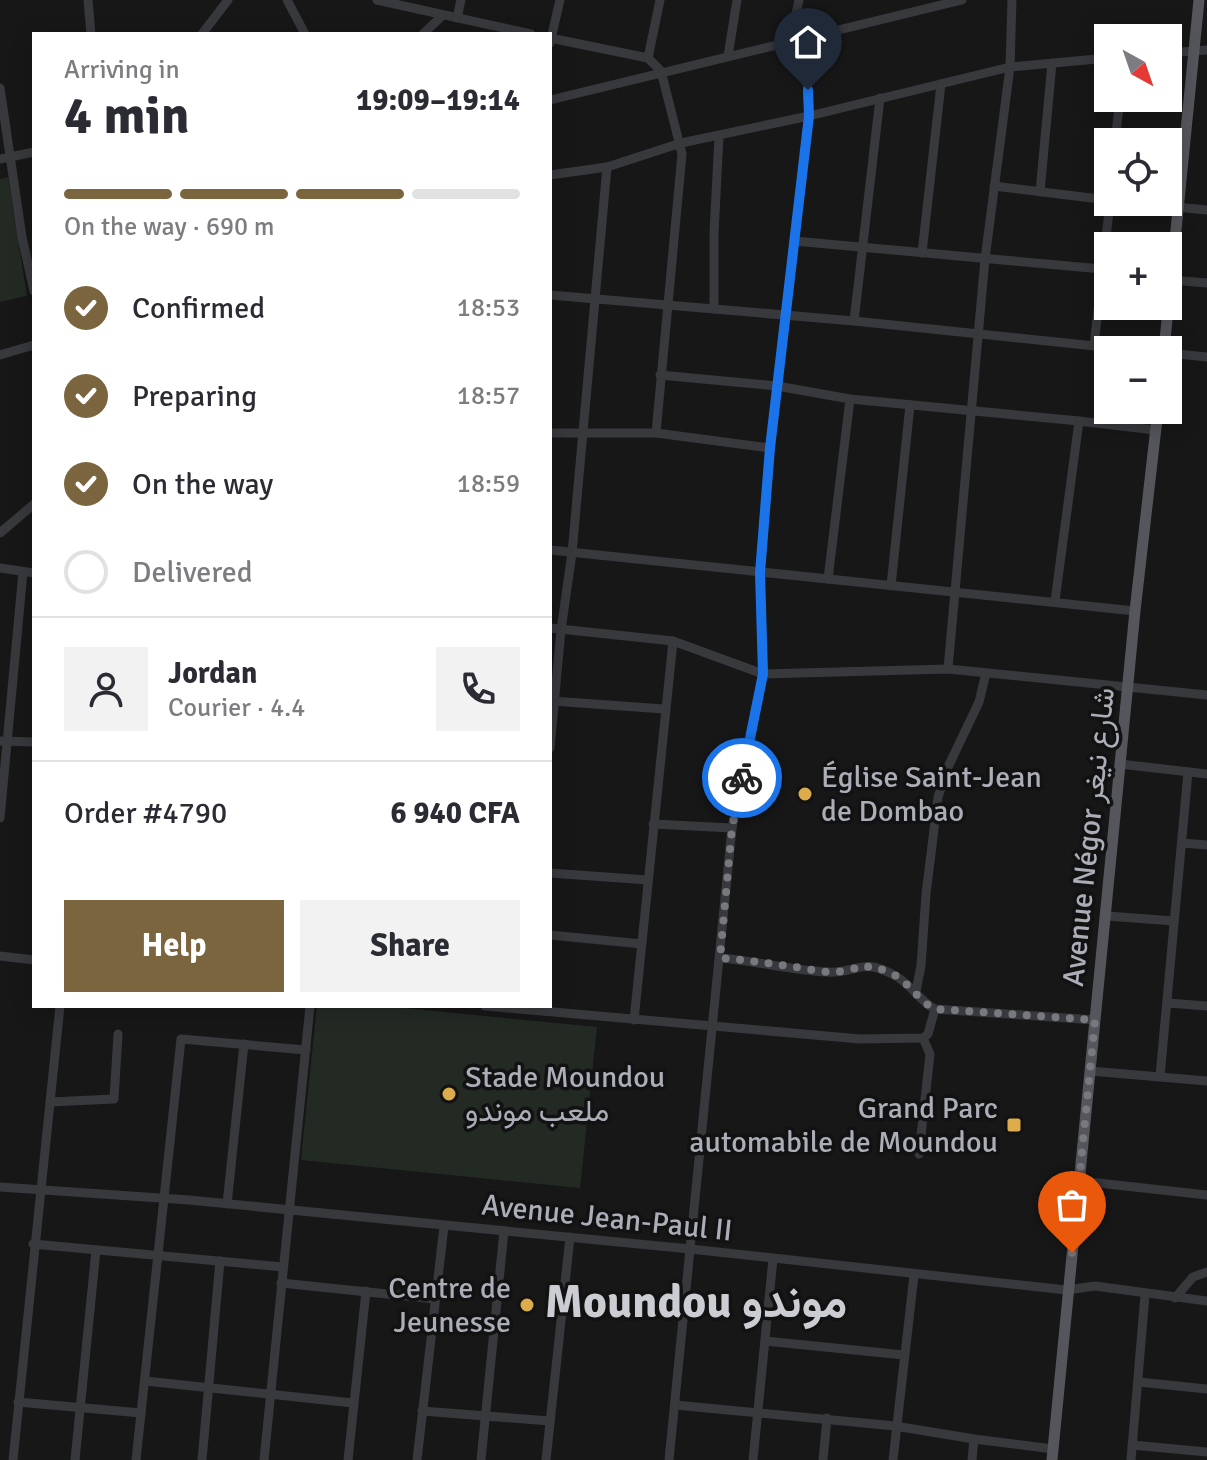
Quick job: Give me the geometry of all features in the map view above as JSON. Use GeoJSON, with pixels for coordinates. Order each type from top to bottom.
{"type":"FeatureCollection","features":[{"type":"Feature","properties":{"kind":"main road"},"geometry":{"type":"LineString","coordinates":[[1182,186],[1201,50],[1199,0]]}},
{"type":"Feature","properties":{"kind":"main road","name":"Avenue Négor شارع نيغر"},"geometry":{"type":"LineString","coordinates":[[1052,1454],[1156,424]]}},
{"type":"Feature","properties":{"kind":"street"},"geometry":{"type":"LineString","coordinates":[[88,0],[91,32]]}},
{"type":"Feature","properties":{"kind":"street"},"geometry":{"type":"LineString","coordinates":[[204,32],[228,0]]}},
{"type":"Feature","properties":{"kind":"street"},"geometry":{"type":"LineString","coordinates":[[287,0],[304,32]]}},
{"type":"Feature","properties":{"kind":"street"},"geometry":{"type":"LineString","coordinates":[[377,0],[522,32]]}},
{"type":"Feature","properties":{"kind":"street"},"geometry":{"type":"LineString","coordinates":[[457,18],[461,0]]}},
{"type":"Feature","properties":{"kind":"street"},"geometry":{"type":"LineString","coordinates":[[552,32],[560,0]]}},
{"type":"Feature","properties":{"kind":"street"},"geometry":{"type":"LineString","coordinates":[[648,58],[660,0]]}},
{"type":"Feature","properties":{"kind":"street"},"geometry":{"type":"LineString","coordinates":[[728,56],[737,0]]}},
{"type":"Feature","properties":{"kind":"street"},"geometry":{"type":"LineString","coordinates":[[790,42],[799,0]]}},
{"type":"Feature","properties":{"kind":"street"},"geometry":{"type":"LineString","coordinates":[[552,99],[805,39],[946,1],[962,0]]}},
{"type":"Feature","properties":{"kind":"street"},"geometry":{"type":"LineString","coordinates":[[948,669],[985,259],[1010,67],[1012,0]]}},
{"type":"Feature","properties":{"kind":"street"},"geometry":{"type":"LineString","coordinates":[[425,32],[443,15]]}},
{"type":"Feature","properties":{"kind":"street"},"geometry":{"type":"LineString","coordinates":[[669,1460],[732,828],[763,674],[760,573],[770,448],[809,116],[805,39]]}},
{"type":"Feature","properties":{"kind":"street"},"geometry":{"type":"LineString","coordinates":[[552,40],[648,58],[661,71],[681,143],[681,180],[656,433]]}},
{"type":"Feature","properties":{"kind":"street"},"geometry":{"type":"LineString","coordinates":[[552,175],[607,167],[681,143],[809,116],[1010,67],[1094,59]]}},
{"type":"Feature","properties":{"kind":"street"},"geometry":{"type":"LineString","coordinates":[[1040,192],[1052,63]]}},
{"type":"Feature","properties":{"kind":"street"},"geometry":{"type":"LineString","coordinates":[[922,253],[941,84]]}},
{"type":"Feature","properties":{"kind":"street"},"geometry":{"type":"LineString","coordinates":[[0,88],[22,237],[32,282]]}},
{"type":"Feature","properties":{"kind":"street"},"geometry":{"type":"LineString","coordinates":[[854,321],[880,98]]}},
{"type":"Feature","properties":{"kind":"street"},"geometry":{"type":"LineString","coordinates":[[714,309],[719,136]]}},
{"type":"Feature","properties":{"kind":"street"},"geometry":{"type":"LineString","coordinates":[[0,159],[32,152]]}},
{"type":"Feature","properties":{"kind":"street"},"geometry":{"type":"LineString","coordinates":[[607,167],[572,553],[552,701],[664,709]]}},
{"type":"Feature","properties":{"kind":"street"},"geometry":{"type":"LineString","coordinates":[[994,186],[1094,199]]}},
{"type":"Feature","properties":{"kind":"street"},"geometry":{"type":"LineString","coordinates":[[1182,208],[1207,210]]}},
{"type":"Feature","properties":{"kind":"street"},"geometry":{"type":"LineString","coordinates":[[794,241],[1094,268]]}},
{"type":"Feature","properties":{"kind":"street"},"geometry":{"type":"LineString","coordinates":[[1182,281],[1207,283]]}},
{"type":"Feature","properties":{"kind":"street"},"geometry":{"type":"LineString","coordinates":[[552,295],[854,321],[1094,346]]}},
{"type":"Feature","properties":{"kind":"street"},"geometry":{"type":"LineString","coordinates":[[0,355],[32,346]]}},
{"type":"Feature","properties":{"kind":"street"},"geometry":{"type":"LineString","coordinates":[[1182,354],[1207,357]]}},
{"type":"Feature","properties":{"kind":"street"},"geometry":{"type":"LineString","coordinates":[[660,375],[777,386],[850,399],[1155,430]]}},
{"type":"Feature","properties":{"kind":"street"},"geometry":{"type":"LineString","coordinates":[[828,579],[850,399]]}},
{"type":"Feature","properties":{"kind":"street"},"geometry":{"type":"LineString","coordinates":[[891,586],[910,405]]}},
{"type":"Feature","properties":{"kind":"street"},"geometry":{"type":"LineString","coordinates":[[1055,601],[1079,421]]}},
{"type":"Feature","properties":{"kind":"street"},"geometry":{"type":"LineString","coordinates":[[552,433],[656,433],[770,448]]}},
{"type":"Feature","properties":{"kind":"street"},"geometry":{"type":"LineString","coordinates":[[0,533],[32,506]]}},
{"type":"Feature","properties":{"kind":"street"},"geometry":{"type":"LineString","coordinates":[[552,550],[1135,611]]}},
{"type":"Feature","properties":{"kind":"street"},"geometry":{"type":"LineString","coordinates":[[0,568],[28,573],[4,741],[0,818]]}},
{"type":"Feature","properties":{"kind":"street"},"geometry":{"type":"LineString","coordinates":[[552,628],[673,641],[763,674],[948,669],[1207,695]]}},
{"type":"Feature","properties":{"kind":"street"},"geometry":{"type":"LineString","coordinates":[[634,1020],[673,641]]}},
{"type":"Feature","properties":{"kind":"street"},"geometry":{"type":"LineString","coordinates":[[916,991],[938,797],[948,767],[979,702],[986,673]]}},
{"type":"Feature","properties":{"kind":"street"},"geometry":{"type":"LineString","coordinates":[[4,741],[32,742]]}},
{"type":"Feature","properties":{"kind":"street"},"geometry":{"type":"LineString","coordinates":[[1120,764],[1207,774]]}},
{"type":"Feature","properties":{"kind":"street"},"geometry":{"type":"LineString","coordinates":[[1160,1076],[1188,772]]}},
{"type":"Feature","properties":{"kind":"street"},"geometry":{"type":"LineString","coordinates":[[653,824],[732,828]]}},
{"type":"Feature","properties":{"kind":"street"},"geometry":{"type":"LineString","coordinates":[[1182,843],[1207,845]]}},
{"type":"Feature","properties":{"kind":"street"},"geometry":{"type":"LineString","coordinates":[[552,873],[648,880]]}},
{"type":"Feature","properties":{"kind":"street"},"geometry":{"type":"LineString","coordinates":[[1107,916],[1174,921]]}},
{"type":"Feature","properties":{"kind":"street"},"geometry":{"type":"LineString","coordinates":[[552,935],[642,944]]}},
{"type":"Feature","properties":{"kind":"street"},"geometry":{"type":"LineString","coordinates":[[0,956],[32,960]]}},
{"type":"Feature","properties":{"kind":"street"},"geometry":{"type":"LineString","coordinates":[[720,958],[828,973],[854,971],[861,965],[870,965],[891,973],[916,991],[922,1002],[935,1009],[1095,1020]]}},
{"type":"Feature","properties":{"kind":"street"},"geometry":{"type":"LineString","coordinates":[[1168,1003],[1207,1006]]}},
{"type":"Feature","properties":{"kind":"street"},"geometry":{"type":"LineString","coordinates":[[13,1460],[60,1008]]}},
{"type":"Feature","properties":{"kind":"street"},"geometry":{"type":"LineString","coordinates":[[264,1460],[310,1008]]}},
{"type":"Feature","properties":{"kind":"street"},"geometry":{"type":"LineString","coordinates":[[524,1008],[860,1039],[923,1038],[928,1034],[935,1009]]}},
{"type":"Feature","properties":{"kind":"street"},"geometry":{"type":"LineString","coordinates":[[50,1102],[114,1099],[118,1034]]}},
{"type":"Feature","properties":{"kind":"street"},"geometry":{"type":"LineString","coordinates":[[919,1154],[930,1054],[923,1038]]}},
{"type":"Feature","properties":{"kind":"street"},"geometry":{"type":"LineString","coordinates":[[136,1460],[181,1039],[306,1050]]}},
{"type":"Feature","properties":{"kind":"street"},"geometry":{"type":"LineString","coordinates":[[227,1204],[244,1044]]}},
{"type":"Feature","properties":{"kind":"street"},"geometry":{"type":"LineString","coordinates":[[1090,1071],[1207,1081]]}},
{"type":"Feature","properties":{"kind":"street"},"geometry":{"type":"LineString","coordinates":[[1080,1181],[1207,1195]]}},
{"type":"Feature","properties":{"kind":"street","name":"Avenue Jean-Paul II"},"geometry":{"type":"LineString","coordinates":[[0,1187],[165,1198],[690,1249],[1067,1290],[1095,1286],[1207,1301]]}},
{"type":"Feature","properties":{"kind":"street"},"geometry":{"type":"LineString","coordinates":[[417,1460],[444,1226]]}},
{"type":"Feature","properties":{"kind":"street"},"geometry":{"type":"LineString","coordinates":[[481,1460],[504,1231]]}},
{"type":"Feature","properties":{"kind":"street"},"geometry":{"type":"LineString","coordinates":[[546,1460],[570,1237]]}},
{"type":"Feature","properties":{"kind":"street"},"geometry":{"type":"LineString","coordinates":[[33,1244],[283,1267]]}},
{"type":"Feature","properties":{"kind":"street"},"geometry":{"type":"LineString","coordinates":[[75,1460],[96,1250]]}},
{"type":"Feature","properties":{"kind":"street"},"geometry":{"type":"LineString","coordinates":[[753,1460],[773,1259]]}},
{"type":"Feature","properties":{"kind":"street"},"geometry":{"type":"LineString","coordinates":[[202,1460],[220,1261]]}},
{"type":"Feature","properties":{"kind":"street"},"geometry":{"type":"LineString","coordinates":[[1175,1298],[1193,1277],[1207,1272]]}},
{"type":"Feature","properties":{"kind":"street"},"geometry":{"type":"LineString","coordinates":[[893,1460],[914,1275]]}},
{"type":"Feature","properties":{"kind":"street"},"geometry":{"type":"LineString","coordinates":[[281,1283],[435,1299]]}},
{"type":"Feature","properties":{"kind":"street"},"geometry":{"type":"LineString","coordinates":[[348,1460],[366,1291]]}},
{"type":"Feature","properties":{"kind":"street"},"geometry":{"type":"LineString","coordinates":[[1131,1460],[1145,1295]]}},
{"type":"Feature","properties":{"kind":"street"},"geometry":{"type":"LineString","coordinates":[[765,1341],[904,1355]]}},
{"type":"Feature","properties":{"kind":"street"},"geometry":{"type":"LineString","coordinates":[[145,1381],[353,1403]]}},
{"type":"Feature","properties":{"kind":"street"},"geometry":{"type":"LineString","coordinates":[[1139,1382],[1207,1389]]}},
{"type":"Feature","properties":{"kind":"street"},"geometry":{"type":"LineString","coordinates":[[18,1402],[141,1413]]}},
{"type":"Feature","properties":{"kind":"street"},"geometry":{"type":"LineString","coordinates":[[675,1405],[895,1426],[1052,1454]]}},
{"type":"Feature","properties":{"kind":"street"},"geometry":{"type":"LineString","coordinates":[[422,1411],[550,1421]]}},
{"type":"Feature","properties":{"kind":"street"},"geometry":{"type":"LineString","coordinates":[[823,1460],[827,1418]]}},
{"type":"Feature","properties":{"kind":"street"},"geometry":{"type":"LineString","coordinates":[[972,1460],[974,1439]]}},
{"type":"Feature","properties":{"kind":"street"},"geometry":{"type":"LineString","coordinates":[[1132,1445],[1207,1452]]}},
{"type":"Feature","properties":{"kind":"shaded area"},"geometry":{"type":"Polygon","coordinates":[[[8,177],[27,296],[0,302],[0,179],[8,177]]]}},
{"type":"Feature","properties":{"kind":"shaded area","name":"Stade Moundou ملعب موندو"},"geometry":{"type":"Polygon","coordinates":[[[317,1008],[403,1008],[597,1027],[580,1188],[301,1160],[317,1008]]]}},
{"type":"Feature","properties":{"kind":"way so far"},"geometry":{"type":"LineString","coordinates":[[742,778],[732,828],[720,958],[828,973],[854,971],[861,965],[870,965],[903,980],[916,991],[922,1002],[935,1009],[1095,1020],[1072,1253]]}},
{"type":"Feature","properties":{"kind":"place","name":"Église Saint-Jean de Dombao"},"geometry":{"type":"Point","coordinates":[805,794]}},
{"type":"Feature","properties":{"kind":"place","name":"Stade Moundou ملعب موندو"},"geometry":{"type":"Point","coordinates":[449,1094]}},
{"type":"Feature","properties":{"kind":"place","name":"Grand Parc automabile de Moundou"},"geometry":{"type":"Point","coordinates":[1014,1125]}},
{"type":"Feature","properties":{"kind":"place","name":"Centre de Jeunesse"},"geometry":{"type":"Point","coordinates":[527,1305]}},
{"type":"Feature","properties":{"kind":"district","name":"Moundou موندو"},"geometry":{"type":"Point","coordinates":[696,1302]}},
{"type":"Feature","properties":{"kind":"route"},"geometry":{"type":"LineString","coordinates":[[742,778],[763,674],[760,573],[770,448],[809,116],[808,90]]}}]}
